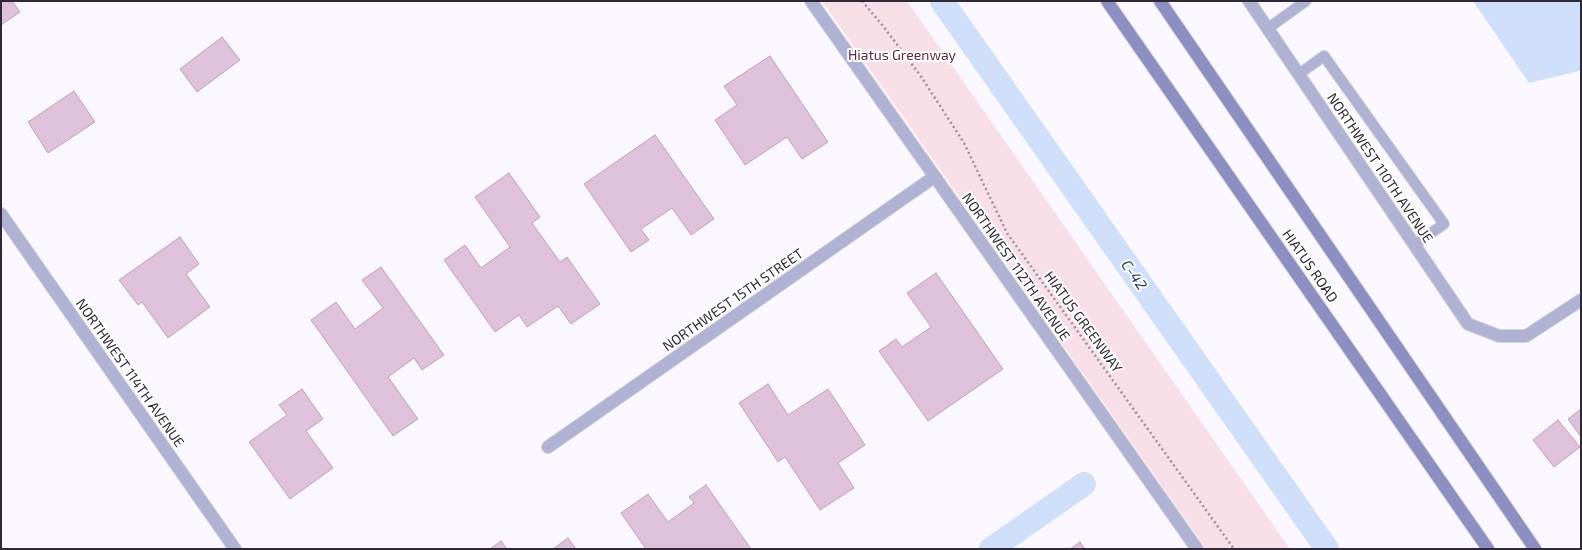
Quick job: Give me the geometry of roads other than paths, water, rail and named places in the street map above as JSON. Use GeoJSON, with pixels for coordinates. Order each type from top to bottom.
{"type":"FeatureCollection","features":[{"type":"Feature","properties":{"kind":"main road","name":"HIATUS ROAD"},"geometry":{"type":"LineString","coordinates":[[1107,1],[1488,549]]}},
{"type":"Feature","properties":{"kind":"main road","name":"HIATUS ROAD"},"geometry":{"type":"LineString","coordinates":[[1160,1],[1535,549]]}},
{"type":"Feature","properties":{"kind":"street","name":"NORTHWEST 112TH AVENUE"},"geometry":{"type":"LineString","coordinates":[[811,1],[1197,549]]}},
{"type":"Feature","properties":{"kind":"street","name":"NORTHWEST 110TH AVENUE"},"geometry":{"type":"LineString","coordinates":[[1248,1],[1468,324],[1499,336],[1526,336],[1581,300]]}},
{"type":"Feature","properties":{"kind":"street","name":"NORTHWEST 15TH STREET"},"geometry":{"type":"LineString","coordinates":[[548,447],[934,177]]}},
{"type":"Feature","properties":{"kind":"street","name":"NORTHWEST 114TH AVENUE"},"geometry":{"type":"LineString","coordinates":[[1,214],[235,549]]}},
{"type":"Feature","properties":{"kind":"lane"},"geometry":{"type":"LineString","coordinates":[[1267,29],[1306,1]]}},
{"type":"Feature","properties":{"kind":"lane"},"geometry":{"type":"LineString","coordinates":[[1299,74],[1324,56],[1444,224],[1414,245]]}},
{"type":"Feature","properties":{"kind":"water"},"geometry":{"type":"Polygon","coordinates":[[[1473,1],[1581,1],[1581,69],[1579,71],[1529,83],[1473,1]]]}},
{"type":"Feature","properties":{"kind":"waterway","name":"C-42"},"geometry":{"type":"LineString","coordinates":[[942,1],[1327,549]]}},
{"type":"Feature","properties":{"kind":"waterway"},"geometry":{"type":"LineString","coordinates":[[991,549],[1084,484]]}},
{"type":"Feature","properties":{"kind":"park label","name":"Hiatus Greenway"},"geometry":{"type":"Point","coordinates":[902,55]}}]}
